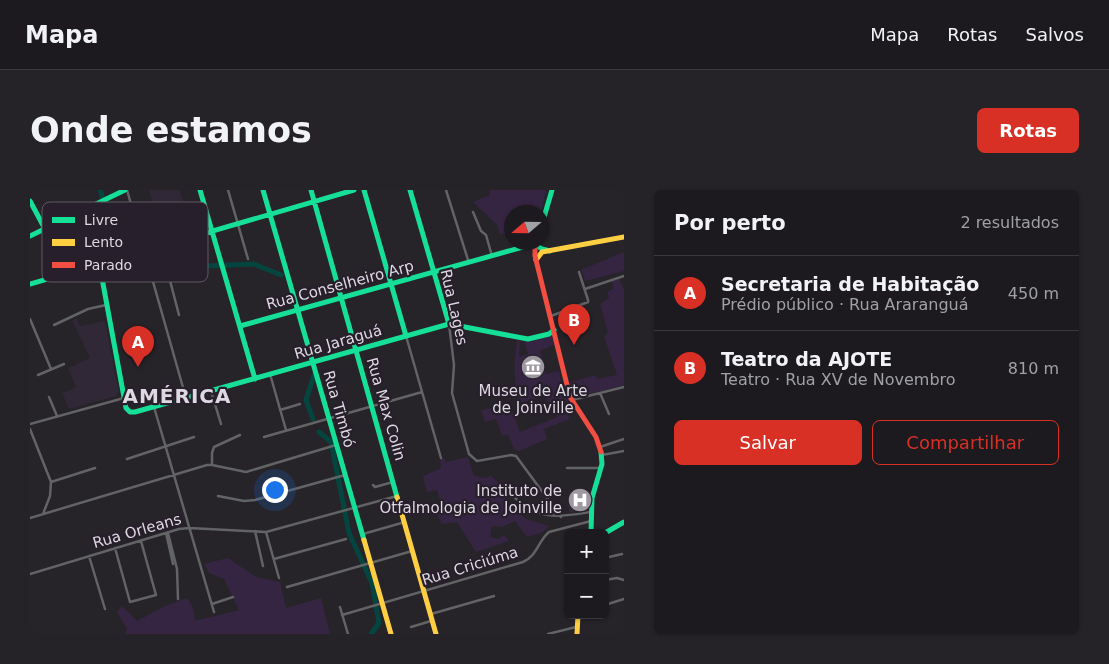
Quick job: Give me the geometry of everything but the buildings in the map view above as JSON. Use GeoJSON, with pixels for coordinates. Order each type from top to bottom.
{"type":"FeatureCollection","features":[{"type":"Feature","properties":{"kind":"main road"},"geometry":{"type":"LineString","coordinates":[[101,202],[126,190]]}},
{"type":"Feature","properties":{"kind":"main road"},"geometry":{"type":"LineString","coordinates":[[200,190],[204,202]]}},
{"type":"Feature","properties":{"kind":"main road","name":"Rua Timbó"},"geometry":{"type":"LineString","coordinates":[[263,190],[329,418],[351,508],[362,534],[380,604],[390,634]]}},
{"type":"Feature","properties":{"kind":"main road","name":"Rua Max Colin"},"geometry":{"type":"LineString","coordinates":[[311,190],[372,406],[388,476],[393,482],[436,634]]}},
{"type":"Feature","properties":{"kind":"main road"},"geometry":{"type":"LineString","coordinates":[[208,232],[354,190]]}},
{"type":"Feature","properties":{"kind":"main road"},"geometry":{"type":"LineString","coordinates":[[364,190],[406,336]]}},
{"type":"Feature","properties":{"kind":"main road","name":"Rua Lages"},"geometry":{"type":"LineString","coordinates":[[410,190],[449,324]]}},
{"type":"Feature","properties":{"kind":"main road"},"geometry":{"type":"LineString","coordinates":[[549,205],[552,190]]}},
{"type":"Feature","properties":{"kind":"main road"},"geometry":{"type":"LineString","coordinates":[[30,201],[42,223]]}},
{"type":"Feature","properties":{"kind":"main road"},"geometry":{"type":"LineString","coordinates":[[208,217],[255,379]]}},
{"type":"Feature","properties":{"kind":"main road"},"geometry":{"type":"LineString","coordinates":[[30,236],[42,230]]}},
{"type":"Feature","properties":{"kind":"main road"},"geometry":{"type":"LineString","coordinates":[[536,260],[540,254],[550,251],[624,237]]}},
{"type":"Feature","properties":{"kind":"main road","name":"Rua Conselheiro Arp"},"geometry":{"type":"LineString","coordinates":[[240,326],[512,250]]}},
{"type":"Feature","properties":{"kind":"main road"},"geometry":{"type":"LineString","coordinates":[[535,250],[536,260],[571,400],[594,433],[602,455],[601,468],[593,494],[591,529]]}},
{"type":"Feature","properties":{"kind":"main road"},"geometry":{"type":"LineString","coordinates":[[546,250],[550,251]]}},
{"type":"Feature","properties":{"kind":"main road"},"geometry":{"type":"LineString","coordinates":[[103,282],[124,398]]}},
{"type":"Feature","properties":{"kind":"main road","name":"Rua Jaraguá"},"geometry":{"type":"LineString","coordinates":[[124,398],[126,408],[130,412],[135,412],[449,324],[528,338],[549,334],[554,330]]}},
{"type":"Feature","properties":{"kind":"main road"},"geometry":{"type":"LineString","coordinates":[[609,530],[624,522]]}},
{"type":"Feature","properties":{"kind":"main road"},"geometry":{"type":"LineString","coordinates":[[609,530],[613,528]]}},
{"type":"Feature","properties":{"kind":"main road"},"geometry":{"type":"LineString","coordinates":[[577,619],[577,634]]}},
{"type":"Feature","properties":{"kind":"street"},"geometry":{"type":"LineString","coordinates":[[126,190],[130,202]]}},
{"type":"Feature","properties":{"kind":"street"},"geometry":{"type":"LineString","coordinates":[[228,190],[248,259]]}},
{"type":"Feature","properties":{"kind":"street"},"geometry":{"type":"LineString","coordinates":[[446,190],[469,262]]}},
{"type":"Feature","properties":{"kind":"street"},"geometry":{"type":"LineString","coordinates":[[473,212],[481,231],[486,236],[492,256]]}},
{"type":"Feature","properties":{"kind":"street"},"geometry":{"type":"LineString","coordinates":[[551,316],[588,302],[579,272]]}},
{"type":"Feature","properties":{"kind":"street"},"geometry":{"type":"LineString","coordinates":[[585,289],[624,276]]}},
{"type":"Feature","properties":{"kind":"street"},"geometry":{"type":"LineString","coordinates":[[153,282],[186,398]]}},
{"type":"Feature","properties":{"kind":"street"},"geometry":{"type":"LineString","coordinates":[[170,282],[179,315]]}},
{"type":"Feature","properties":{"kind":"street"},"geometry":{"type":"LineString","coordinates":[[54,325],[88,309],[107,305]]}},
{"type":"Feature","properties":{"kind":"street"},"geometry":{"type":"LineString","coordinates":[[30,319],[51,370]]}},
{"type":"Feature","properties":{"kind":"street","name":"Rua Lages"},"geometry":{"type":"LineString","coordinates":[[449,324],[454,364],[452,393],[469,454],[477,461],[511,455],[516,456],[561,517]]}},
{"type":"Feature","properties":{"kind":"street"},"geometry":{"type":"LineString","coordinates":[[406,336],[441,458]]}},
{"type":"Feature","properties":{"kind":"street"},"geometry":{"type":"LineString","coordinates":[[38,375],[64,364]]}},
{"type":"Feature","properties":{"kind":"street"},"geometry":{"type":"LineString","coordinates":[[270,374],[286,430]]}},
{"type":"Feature","properties":{"kind":"street"},"geometry":{"type":"LineString","coordinates":[[571,400],[624,387]]}},
{"type":"Feature","properties":{"kind":"street"},"geometry":{"type":"LineString","coordinates":[[211,391],[221,424]]}},
{"type":"Feature","properties":{"kind":"street"},"geometry":{"type":"LineString","coordinates":[[264,437],[422,392]]}},
{"type":"Feature","properties":{"kind":"street"},"geometry":{"type":"LineString","coordinates":[[600,393],[609,414]]}},
{"type":"Feature","properties":{"kind":"street"},"geometry":{"type":"LineString","coordinates":[[48,397],[57,416]]}},
{"type":"Feature","properties":{"kind":"street"},"geometry":{"type":"LineString","coordinates":[[30,424],[124,398]]}},
{"type":"Feature","properties":{"kind":"street"},"geometry":{"type":"LineString","coordinates":[[280,410],[300,404]]}},
{"type":"Feature","properties":{"kind":"street"},"geometry":{"type":"LineString","coordinates":[[154,407],[214,612]]}},
{"type":"Feature","properties":{"kind":"street"},"geometry":{"type":"LineString","coordinates":[[30,430],[51,482],[50,496],[43,514]]}},
{"type":"Feature","properties":{"kind":"street"},"geometry":{"type":"LineString","coordinates":[[212,465],[214,447],[240,435]]}},
{"type":"Feature","properties":{"kind":"street"},"geometry":{"type":"LineString","coordinates":[[126,459],[194,437]]}},
{"type":"Feature","properties":{"kind":"street"},"geometry":{"type":"LineString","coordinates":[[600,447],[624,439]]}},
{"type":"Feature","properties":{"kind":"street"},"geometry":{"type":"LineString","coordinates":[[30,518],[212,465],[246,472],[335,445]]}},
{"type":"Feature","properties":{"kind":"street"},"geometry":{"type":"LineString","coordinates":[[602,455],[624,451]]}},
{"type":"Feature","properties":{"kind":"street"},"geometry":{"type":"LineString","coordinates":[[51,482],[95,468]]}},
{"type":"Feature","properties":{"kind":"street"},"geometry":{"type":"LineString","coordinates":[[567,468],[601,468]]}},
{"type":"Feature","properties":{"kind":"street"},"geometry":{"type":"LineString","coordinates":[[218,496],[244,501],[255,500],[343,475]]}},
{"type":"Feature","properties":{"kind":"street"},"geometry":{"type":"LineString","coordinates":[[373,485],[375,487],[393,482]]}},
{"type":"Feature","properties":{"kind":"street","name":"Rua Orleans"},"geometry":{"type":"LineString","coordinates":[[30,574],[189,528],[266,532],[397,496]]}},
{"type":"Feature","properties":{"kind":"street"},"geometry":{"type":"LineString","coordinates":[[514,497],[533,511],[561,517],[592,512]]}},
{"type":"Feature","properties":{"kind":"street","name":"Rua Criciúma"},"geometry":{"type":"LineString","coordinates":[[342,615],[526,561],[532,557],[549,532],[591,521]]}},
{"type":"Feature","properties":{"kind":"street"},"geometry":{"type":"LineString","coordinates":[[362,534],[405,522]]}},
{"type":"Feature","properties":{"kind":"street"},"geometry":{"type":"LineString","coordinates":[[255,531],[263,566]]}},
{"type":"Feature","properties":{"kind":"street"},"geometry":{"type":"LineString","coordinates":[[266,532],[279,578]]}},
{"type":"Feature","properties":{"kind":"street"},"geometry":{"type":"LineString","coordinates":[[167,533],[173,564]]}},
{"type":"Feature","properties":{"kind":"street"},"geometry":{"type":"LineString","coordinates":[[167,533],[177,569],[178,600]]}},
{"type":"Feature","properties":{"kind":"street"},"geometry":{"type":"LineString","coordinates":[[274,559],[346,539]]}},
{"type":"Feature","properties":{"kind":"street"},"geometry":{"type":"LineString","coordinates":[[115,548],[130,602],[156,595],[141,541]]}},
{"type":"Feature","properties":{"kind":"street"},"geometry":{"type":"LineString","coordinates":[[287,587],[413,550]]}},
{"type":"Feature","properties":{"kind":"street"},"geometry":{"type":"LineString","coordinates":[[609,557],[622,554]]}},
{"type":"Feature","properties":{"kind":"street"},"geometry":{"type":"LineString","coordinates":[[89,556],[104,609]]}},
{"type":"Feature","properties":{"kind":"street"},"geometry":{"type":"LineString","coordinates":[[609,579],[617,578],[624,580]]}},
{"type":"Feature","properties":{"kind":"street"},"geometry":{"type":"LineString","coordinates":[[431,614],[494,596]]}},
{"type":"Feature","properties":{"kind":"street"},"geometry":{"type":"LineString","coordinates":[[212,604],[233,597]]}},
{"type":"Feature","properties":{"kind":"street"},"geometry":{"type":"LineString","coordinates":[[609,604],[624,599]]}},
{"type":"Feature","properties":{"kind":"street"},"geometry":{"type":"LineString","coordinates":[[340,607],[348,634]]}},
{"type":"Feature","properties":{"kind":"street"},"geometry":{"type":"LineString","coordinates":[[410,627],[433,621]]}},
{"type":"Feature","properties":{"kind":"street"},"geometry":{"type":"LineString","coordinates":[[548,634],[576,627]]}},
{"type":"Feature","properties":{"kind":"shaded area"},"geometry":{"type":"Polygon","coordinates":[[[149,190],[180,190],[183,202],[152,202],[149,190]]]}},
{"type":"Feature","properties":{"kind":"shaded area"},"geometry":{"type":"Polygon","coordinates":[[[489,190],[546,190],[543,205],[504,205],[504,234],[500,235],[497,225],[473,202],[490,195],[489,190]]]}},
{"type":"Feature","properties":{"kind":"shaded area"},"geometry":{"type":"Polygon","coordinates":[[[624,252],[624,271],[585,281],[581,270],[624,252]]]}},
{"type":"Feature","properties":{"kind":"shaded area"},"geometry":{"type":"Polygon","coordinates":[[[619,279],[624,290],[624,385],[578,397],[573,396],[570,382],[596,375],[597,379],[617,375],[604,336],[608,333],[600,304],[609,298],[607,292],[613,289],[612,281],[619,279]]]}},
{"type":"Feature","properties":{"kind":"shaded area"},"geometry":{"type":"Polygon","coordinates":[[[77,318],[80,326],[105,321],[119,392],[116,396],[69,409],[62,393],[76,387],[68,368],[90,358],[72,320],[77,318]]]}},
{"type":"Feature","properties":{"kind":"shaded area"},"geometry":{"type":"Polygon","coordinates":[[[550,335],[554,345],[540,351],[546,374],[559,371],[562,387],[568,401],[565,410],[570,419],[544,429],[547,439],[519,451],[514,449],[508,434],[502,436],[496,419],[485,422],[481,410],[510,405],[520,432],[557,417],[554,409],[551,410],[545,396],[520,403],[515,379],[517,340],[520,341],[519,357],[528,354],[524,341],[550,335]]]}},
{"type":"Feature","properties":{"kind":"shaded area"},"geometry":{"type":"Polygon","coordinates":[[[468,457],[474,476],[487,478],[490,475],[509,493],[505,500],[526,519],[549,526],[543,532],[527,537],[515,521],[502,527],[492,526],[490,537],[498,539],[504,535],[509,541],[476,552],[457,522],[442,524],[436,513],[443,511],[437,490],[427,492],[423,476],[441,468],[440,459],[444,458],[446,462],[468,457]]]}},
{"type":"Feature","properties":{"kind":"shaded area","name":"Instituto de Otfalmologia de Joinville"},"geometry":{"type":"Polygon","coordinates":[[[572,495],[587,496],[588,509],[570,513],[568,505],[572,504],[572,495]]]}},
{"type":"Feature","properties":{"kind":"shaded area"},"geometry":{"type":"Polygon","coordinates":[[[228,558],[256,577],[280,582],[286,608],[321,598],[330,634],[125,634],[127,629],[117,612],[122,606],[137,621],[165,606],[187,598],[193,607],[195,621],[239,610],[224,579],[209,573],[204,564],[228,558]]]}},
{"type":"Feature","properties":{"kind":"waterway"},"geometry":{"type":"LineString","coordinates":[[100,190],[104,202]]}},
{"type":"Feature","properties":{"kind":"waterway"},"geometry":{"type":"LineString","coordinates":[[208,266],[254,264],[281,275]]}},
{"type":"Feature","properties":{"kind":"waterway"},"geometry":{"type":"LineString","coordinates":[[313,419],[306,400],[314,375]]}},
{"type":"Feature","properties":{"kind":"waterway"},"geometry":{"type":"LineString","coordinates":[[319,432],[331,442],[349,533],[372,583],[379,623],[371,634]]}},
{"type":"Feature","properties":{"kind":"traffic: fast"},"geometry":{"type":"LineString","coordinates":[[100,202],[125,190]]}},
{"type":"Feature","properties":{"kind":"traffic: fast"},"geometry":{"type":"LineString","coordinates":[[200,190],[203,202]]}},
{"type":"Feature","properties":{"kind":"traffic: fast"},"geometry":{"type":"LineString","coordinates":[[263,190],[364,540]]}},
{"type":"Feature","properties":{"kind":"traffic: fast"},"geometry":{"type":"LineString","coordinates":[[311,190],[397,497]]}},
{"type":"Feature","properties":{"kind":"traffic: fast"},"geometry":{"type":"LineString","coordinates":[[208,232],[354,190]]}},
{"type":"Feature","properties":{"kind":"traffic: fast"},"geometry":{"type":"LineString","coordinates":[[364,190],[406,336]]}},
{"type":"Feature","properties":{"kind":"traffic: fast"},"geometry":{"type":"LineString","coordinates":[[410,190],[449,324]]}},
{"type":"Feature","properties":{"kind":"traffic: fast"},"geometry":{"type":"LineString","coordinates":[[548,205],[552,190]]}},
{"type":"Feature","properties":{"kind":"traffic: fast"},"geometry":{"type":"LineString","coordinates":[[30,201],[42,223]]}},
{"type":"Feature","properties":{"kind":"traffic: fast"},"geometry":{"type":"LineString","coordinates":[[208,217],[255,379]]}},
{"type":"Feature","properties":{"kind":"traffic: fast"},"geometry":{"type":"LineString","coordinates":[[30,236],[42,230]]}},
{"type":"Feature","properties":{"kind":"traffic: fast"},"geometry":{"type":"LineString","coordinates":[[240,326],[534,244],[550,251]]}},
{"type":"Feature","properties":{"kind":"traffic: fast"},"geometry":{"type":"LineString","coordinates":[[30,284],[42,281]]}},
{"type":"Feature","properties":{"kind":"traffic: fast"},"geometry":{"type":"LineString","coordinates":[[103,282],[126,408],[130,412],[449,324],[528,339],[549,334],[554,330]]}},
{"type":"Feature","properties":{"kind":"traffic: fast"},"geometry":{"type":"LineString","coordinates":[[591,529],[592,498],[602,464],[601,452]]}},
{"type":"Feature","properties":{"kind":"traffic: fast"},"geometry":{"type":"LineString","coordinates":[[609,531],[624,522]]}},
{"type":"Feature","properties":{"kind":"traffic: slow"},"geometry":{"type":"LineString","coordinates":[[536,260],[542,252],[624,237]]}},
{"type":"Feature","properties":{"kind":"traffic: slow"},"geometry":{"type":"LineString","coordinates":[[397,497],[436,634]]}},
{"type":"Feature","properties":{"kind":"traffic: slow"},"geometry":{"type":"LineString","coordinates":[[364,540],[391,634]]}},
{"type":"Feature","properties":{"kind":"traffic: slow"},"geometry":{"type":"LineString","coordinates":[[577,634],[578,619]]}},
{"type":"Feature","properties":{"kind":"traffic: jam"},"geometry":{"type":"LineString","coordinates":[[535,250],[570,397],[596,437],[601,452]]}},
{"type":"Feature","properties":{"kind":"place","name":"Teatro da AJOTE"},"geometry":{"type":"Point","coordinates":[574,345]}},
{"type":"Feature","properties":{"kind":"place","name":"Secretaria de Habitação"},"geometry":{"type":"Point","coordinates":[138,367]}},
{"type":"Feature","properties":{"kind":"place","name":"Museu de Arte de Joinville"},"geometry":{"type":"Point","coordinates":[533,367]}},
{"type":"Feature","properties":{"kind":"place","name":"Instituto de Otfalmologia de Joinville"},"geometry":{"type":"Point","coordinates":[580,500]}},
{"type":"Feature","properties":{"kind":"district","name":"AMÉRICA"},"geometry":{"type":"Point","coordinates":[177,396]}}]}
